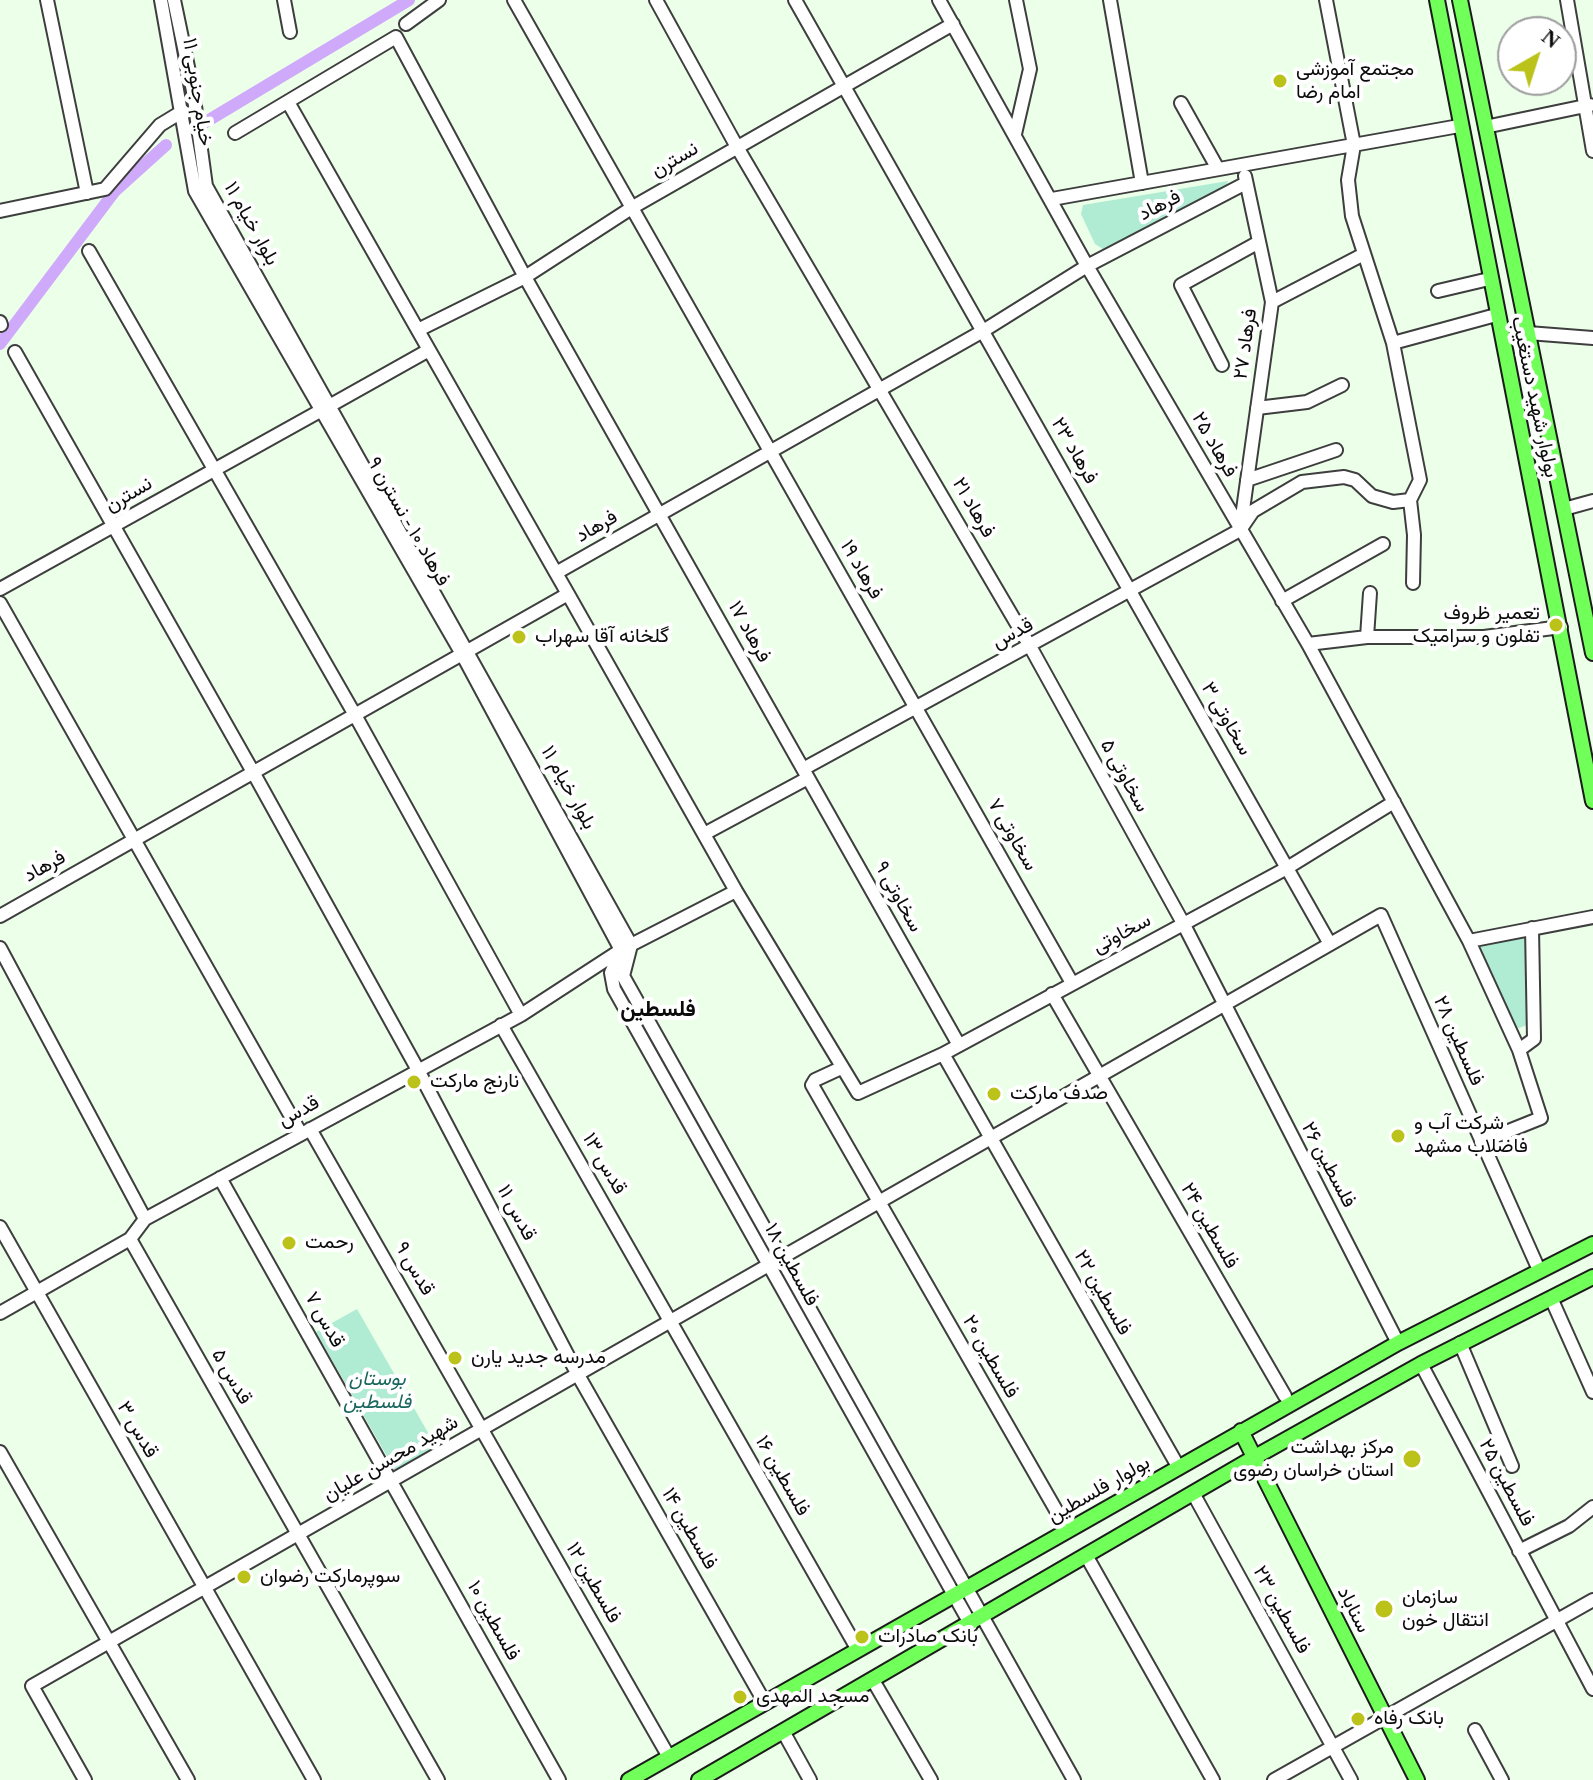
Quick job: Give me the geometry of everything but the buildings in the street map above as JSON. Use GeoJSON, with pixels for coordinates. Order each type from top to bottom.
{"type":"FeatureCollection","features":[{"type":"Feature","properties":{"kind":"main road","name":"بولوار شهید دستغیب"},"geometry":{"type":"LineString","coordinates":[[1437,0],[1459,126],[1561,627],[1593,801]]}},
{"type":"Feature","properties":{"kind":"main road","name":"بولوار شهید دستغیب"},"geometry":{"type":"LineString","coordinates":[[1460,0],[1564,509],[1590,621],[1593,653]]}},
{"type":"Feature","properties":{"kind":"main road","name":"بولوار فلسطین"},"geometry":{"type":"LineString","coordinates":[[629,1780],[1398,1343],[1593,1244]]}},
{"type":"Feature","properties":{"kind":"main road"},"geometry":{"type":"LineString","coordinates":[[699,1780],[874,1682],[1255,1457],[1460,1343],[1593,1277]]}},
{"type":"Feature","properties":{"kind":"main road","name":"سناباد"},"geometry":{"type":"LineString","coordinates":[[1241,1431],[1417,1780]]}},
{"type":"Feature","properties":{"kind":"street"},"geometry":{"type":"LineString","coordinates":[[47,0],[87,193]]}},
{"type":"Feature","properties":{"kind":"street","name":"خیام جنوبی ۱۱"},"geometry":{"type":"LineString","coordinates":[[161,0],[195,191]]}},
{"type":"Feature","properties":{"kind":"street","name":"بلوار خیام ۱۱"},"geometry":{"type":"LineString","coordinates":[[174,0],[193,91],[206,186],[325,408]]}},
{"type":"Feature","properties":{"kind":"street"},"geometry":{"type":"LineString","coordinates":[[284,0],[290,32]]}},
{"type":"Feature","properties":{"kind":"street"},"geometry":{"type":"LineString","coordinates":[[406,24],[439,0]]}},
{"type":"Feature","properties":{"kind":"street","name":"فرهاد ۱۹"},"geometry":{"type":"LineString","coordinates":[[514,0],[916,707]]}},
{"type":"Feature","properties":{"kind":"street","name":"فرهاد ۲۱"},"geometry":{"type":"LineString","coordinates":[[656,0],[737,147],[1031,648]]}},
{"type":"Feature","properties":{"kind":"street","name":"فرهاد ۲۳"},"geometry":{"type":"LineString","coordinates":[[795,0],[1130,591]]}},
{"type":"Feature","properties":{"kind":"street","name":"فرهاد ۲۵"},"geometry":{"type":"LineString","coordinates":[[939,0],[1087,266],[1308,644],[1469,941]]}},
{"type":"Feature","properties":{"kind":"street"},"geometry":{"type":"LineString","coordinates":[[1015,134],[1030,69],[1016,0]]}},
{"type":"Feature","properties":{"kind":"street"},"geometry":{"type":"LineString","coordinates":[[1110,0],[1142,183]]}},
{"type":"Feature","properties":{"kind":"street"},"geometry":{"type":"LineString","coordinates":[[1326,0],[1354,145],[1348,180],[1352,216],[1393,343],[1420,480],[1410,500],[1414,535],[1413,583]]}},
{"type":"Feature","properties":{"kind":"street"},"geometry":{"type":"LineString","coordinates":[[1567,0],[1589,105],[1593,151]]}},
{"type":"Feature","properties":{"kind":"street","name":"نسترن"},"geometry":{"type":"LineString","coordinates":[[418,330],[525,277],[633,207],[953,24]]}},
{"type":"Feature","properties":{"kind":"street","name":"فرهاد ۱۷"},"geometry":{"type":"LineString","coordinates":[[288,102],[396,37],[525,277],[806,774]]}},
{"type":"Feature","properties":{"kind":"street"},"geometry":{"type":"LineString","coordinates":[[235,133],[288,102],[736,891],[841,1068]]}},
{"type":"Feature","properties":{"kind":"street"},"geometry":{"type":"LineString","coordinates":[[1181,103],[1218,169]]}},
{"type":"Feature","properties":{"kind":"street"},"geometry":{"type":"LineString","coordinates":[[1485,127],[1589,105]]}},
{"type":"Feature","properties":{"kind":"street"},"geometry":{"type":"LineString","coordinates":[[0,211],[105,189],[160,125],[183,111]]}},
{"type":"Feature","properties":{"kind":"street","name":"فرهاد"},"geometry":{"type":"LineString","coordinates":[[1052,199],[1459,126]]}},
{"type":"Feature","properties":{"kind":"street","name":"فرهاد ۲۷"},"geometry":{"type":"LineString","coordinates":[[1240,530],[1272,302],[1242,165]]}},
{"type":"Feature","properties":{"kind":"street","name":"فرهاد"},"geometry":{"type":"LineString","coordinates":[[556,573],[983,331],[1087,266],[1246,183]]}},
{"type":"Feature","properties":{"kind":"street","name":"بلوار خیام ۱۱"},"geometry":{"type":"LineString","coordinates":[[195,191],[325,408]]}},
{"type":"Feature","properties":{"kind":"street"},"geometry":{"type":"LineString","coordinates":[[1222,365],[1181,285],[1259,242]]}},
{"type":"Feature","properties":{"kind":"street"},"geometry":{"type":"LineString","coordinates":[[89,251],[355,715],[521,1015]]}},
{"type":"Feature","properties":{"kind":"street"},"geometry":{"type":"LineString","coordinates":[[1272,302],[1364,254]]}},
{"type":"Feature","properties":{"kind":"street"},"geometry":{"type":"LineString","coordinates":[[1438,291],[1489,279]]}},
{"type":"Feature","properties":{"kind":"street"},"geometry":{"type":"LineString","coordinates":[[1393,343],[1496,315]]}},
{"type":"Feature","properties":{"kind":"street"},"geometry":{"type":"LineString","coordinates":[[1528,333],[1593,338]]}},
{"type":"Feature","properties":{"kind":"street","name":"نسترن"},"geometry":{"type":"LineString","coordinates":[[0,589],[429,350]]}},
{"type":"Feature","properties":{"kind":"street","name":"قدس ۱۱"},"geometry":{"type":"LineString","coordinates":[[15,352],[336,921],[578,1375]]}},
{"type":"Feature","properties":{"kind":"street"},"geometry":{"type":"LineString","coordinates":[[1257,408],[1307,402],[1342,385]]}},
{"type":"Feature","properties":{"kind":"street","name":"فرهاد ۱۰ - نسترن ۹"},"geometry":{"type":"LineString","coordinates":[[325,408],[465,652]]}},
{"type":"Feature","properties":{"kind":"street"},"geometry":{"type":"LineString","coordinates":[[1247,480],[1336,450]]}},
{"type":"Feature","properties":{"kind":"street","name":"قدس"},"geometry":{"type":"LineString","coordinates":[[704,834],[916,707],[1031,648],[1240,530],[1253,511],[1302,482],[1344,477],[1355,480],[1372,496],[1393,502],[1410,500]]}},
{"type":"Feature","properties":{"kind":"street"},"geometry":{"type":"LineString","coordinates":[[1564,509],[1593,501]]}},
{"type":"Feature","properties":{"kind":"street"},"geometry":{"type":"LineString","coordinates":[[1282,601],[1383,544]]}},
{"type":"Feature","properties":{"kind":"street","name":"سخاوتی ۳"},"geometry":{"type":"LineString","coordinates":[[1130,591],[1330,944]]}},
{"type":"Feature","properties":{"kind":"street"},"geometry":{"type":"LineString","coordinates":[[1367,637],[1370,593]]}},
{"type":"Feature","properties":{"kind":"street","name":"فرهاد"},"geometry":{"type":"LineString","coordinates":[[0,916],[568,594]]}},
{"type":"Feature","properties":{"kind":"street","name":"قدس ۹"},"geometry":{"type":"LineString","coordinates":[[0,603],[218,986],[483,1429]]}},
{"type":"Feature","properties":{"kind":"street"},"geometry":{"type":"LineString","coordinates":[[1308,644],[1367,637],[1484,637],[1561,627]]}},
{"type":"Feature","properties":{"kind":"street","name":"سخاوتی ۵"},"geometry":{"type":"LineString","coordinates":[[1031,648],[1183,923],[1223,1006]]}},
{"type":"Feature","properties":{"kind":"street","name":"بلوار خیام ۱۱"},"geometry":{"type":"LineString","coordinates":[[465,652],[626,948]]}},
{"type":"Feature","properties":{"kind":"street","name":"سخاوتی ۷"},"geometry":{"type":"LineString","coordinates":[[916,707],[1072,983]]}},
{"type":"Feature","properties":{"kind":"street","name":"سخاوتی ۹"},"geometry":{"type":"LineString","coordinates":[[806,774],[959,1045]]}},
{"type":"Feature","properties":{"kind":"street","name":"سخاوتی"},"geometry":{"type":"LineString","coordinates":[[841,1068],[854,1090],[863,1092],[943,1054],[1287,868],[1394,802]]}},
{"type":"Feature","properties":{"kind":"street","name":"قدس"},"geometry":{"type":"LineString","coordinates":[[0,1313],[130,1239],[145,1219],[521,1015],[626,948],[736,891]]}},
{"type":"Feature","properties":{"kind":"street","name":"شهید محسن علیان"},"geometry":{"type":"LineString","coordinates":[[85,1780],[32,1686],[1381,915]]}},
{"type":"Feature","properties":{"kind":"street","name":"فلسطین ۲۸"},"geometry":{"type":"LineString","coordinates":[[1381,915],[1539,1270]]}},
{"type":"Feature","properties":{"kind":"street"},"geometry":{"type":"LineString","coordinates":[[1481,1142],[1541,1118],[1519,1050],[1469,941],[1593,917]]}},
{"type":"Feature","properties":{"kind":"street"},"geometry":{"type":"LineString","coordinates":[[1519,1050],[1534,1039],[1532,928]]}},
{"type":"Feature","properties":{"kind":"street"},"geometry":{"type":"LineString","coordinates":[[0,948],[145,1219]]}},
{"type":"Feature","properties":{"kind":"street","name":"فلسطین ۱۸"},"geometry":{"type":"LineString","coordinates":[[626,948],[623,976],[967,1588],[977,1622]]}},
{"type":"Feature","properties":{"kind":"street","name":"فلسطین ۱۸"},"geometry":{"type":"LineString","coordinates":[[626,948],[611,973],[614,989],[953,1596],[977,1622]]}},
{"type":"Feature","properties":{"kind":"street","name":"فلسطین ۲۴"},"geometry":{"type":"LineString","coordinates":[[1052,994],[1285,1396]]}},
{"type":"Feature","properties":{"kind":"street","name":"فلسطین ۲۶"},"geometry":{"type":"LineString","coordinates":[[1223,1006],[1398,1343]]}},
{"type":"Feature","properties":{"kind":"street","name":"قدس ۱۳"},"geometry":{"type":"LineString","coordinates":[[501,1025],[671,1322]]}},
{"type":"Feature","properties":{"kind":"street","name":"فلسطین ۲۲"},"geometry":{"type":"LineString","coordinates":[[943,1054],[1179,1468]]}},
{"type":"Feature","properties":{"kind":"street","name":"فلسطین ۲۰"},"geometry":{"type":"LineString","coordinates":[[841,1068],[815,1080],[812,1085],[1068,1531]]}},
{"type":"Feature","properties":{"kind":"street","name":"قدس ۷"},"geometry":{"type":"LineString","coordinates":[[220,1178],[392,1481]]}},
{"type":"Feature","properties":{"kind":"street","name":"قدس ۳"},"geometry":{"type":"LineString","coordinates":[[0,1227],[314,1780]]}},
{"type":"Feature","properties":{"kind":"street","name":"قدس ۵"},"geometry":{"type":"LineString","coordinates":[[130,1239],[438,1780]]}},
{"type":"Feature","properties":{"kind":"street"},"geometry":{"type":"LineString","coordinates":[[1551,1298],[1593,1392]]}},
{"type":"Feature","properties":{"kind":"street","name":"فلسطین ۱۶"},"geometry":{"type":"LineString","coordinates":[[671,1322],[858,1650]]}},
{"type":"Feature","properties":{"kind":"street"},"geometry":{"type":"LineString","coordinates":[[1460,1343],[1512,1466]]}},
{"type":"Feature","properties":{"kind":"street","name":"فلسطین ۲۵"},"geometry":{"type":"LineString","coordinates":[[1421,1364],[1593,1689]]}},
{"type":"Feature","properties":{"kind":"street","name":"فلسطین ۱۴"},"geometry":{"type":"LineString","coordinates":[[578,1375],[765,1703]]}},
{"type":"Feature","properties":{"kind":"street","name":"فلسطین ۱۲"},"geometry":{"type":"LineString","coordinates":[[483,1429],[669,1757]]}},
{"type":"Feature","properties":{"kind":"street"},"geometry":{"type":"LineString","coordinates":[[0,1452],[188,1780]]}},
{"type":"Feature","properties":{"kind":"street","name":"فلسطین ۱۰"},"geometry":{"type":"LineString","coordinates":[[392,1481],[559,1780]]}},
{"type":"Feature","properties":{"kind":"street","name":"فلسطین ۲۳"},"geometry":{"type":"LineString","coordinates":[[1193,1493],[1351,1780]]}},
{"type":"Feature","properties":{"kind":"street"},"geometry":{"type":"LineString","coordinates":[[1519,1551],[1569,1526],[1593,1507]]}},
{"type":"Feature","properties":{"kind":"street"},"geometry":{"type":"LineString","coordinates":[[1087,1557],[1213,1780]]}},
{"type":"Feature","properties":{"kind":"street"},"geometry":{"type":"LineString","coordinates":[[1274,1780],[1593,1600]]}},
{"type":"Feature","properties":{"kind":"street"},"geometry":{"type":"LineString","coordinates":[[977,1622],[1074,1780]]}},
{"type":"Feature","properties":{"kind":"street"},"geometry":{"type":"LineString","coordinates":[[874,1682],[931,1780]]}},
{"type":"Feature","properties":{"kind":"street"},"geometry":{"type":"LineString","coordinates":[[1475,1730],[1502,1780]]}},
{"type":"Feature","properties":{"kind":"street"},"geometry":{"type":"LineString","coordinates":[[784,1733],[810,1780]]}},
{"type":"Feature","properties":{"kind":"green space"},"geometry":{"type":"Polygon","coordinates":[[[1228,181],[1224,192],[1106,251],[1095,244],[1081,214],[1083,205],[1228,181]]]}},
{"type":"Feature","properties":{"kind":"green space"},"geometry":{"type":"Polygon","coordinates":[[[1527,934],[1527,1025],[1519,1028],[1512,1025],[1478,945],[1527,934]]]}},
{"type":"Feature","properties":{"kind":"green space","name":"بوستان فلسطین"},"geometry":{"type":"Polygon","coordinates":[[[357,1309],[438,1450],[397,1474],[316,1332],[357,1309]]]}},
{"type":"Feature","properties":{"kind":"waterway"},"geometry":{"type":"LineString","coordinates":[[204,123],[409,0]]}},
{"type":"Feature","properties":{"kind":"waterway"},"geometry":{"type":"LineString","coordinates":[[0,344],[115,191],[166,145]]}},
{"type":"Feature","properties":{"kind":"place","name":"مجتمع آموزشی امام رضا"},"geometry":{"type":"Point","coordinates":[1280,81]}},
{"type":"Feature","properties":{"kind":"place","name":"تعمیر ظروف تفلون و سرامیک"},"geometry":{"type":"Point","coordinates":[1556,625]}},
{"type":"Feature","properties":{"kind":"place","name":"گلخانه آقا سهراب"},"geometry":{"type":"Point","coordinates":[519,637]}},
{"type":"Feature","properties":{"kind":"place","name":"نارنج مارکت"},"geometry":{"type":"Point","coordinates":[414,1082]}},
{"type":"Feature","properties":{"kind":"place","name":"صدف مارکت"},"geometry":{"type":"Point","coordinates":[994,1094]}},
{"type":"Feature","properties":{"kind":"place","name":"شرکت آب و فاضلاب مشهد"},"geometry":{"type":"Point","coordinates":[1398,1136]}},
{"type":"Feature","properties":{"kind":"place","name":"رحمت"},"geometry":{"type":"Point","coordinates":[289,1243]}},
{"type":"Feature","properties":{"kind":"place","name":"مدرسه جدید یارن"},"geometry":{"type":"Point","coordinates":[455,1358]}},
{"type":"Feature","properties":{"kind":"place","name":"مرکز بهداشت استان خراسان رضوی"},"geometry":{"type":"Point","coordinates":[1412,1459]}},
{"type":"Feature","properties":{"kind":"place","name":"سوپرمارکت رضوان"},"geometry":{"type":"Point","coordinates":[244,1577]}},
{"type":"Feature","properties":{"kind":"place","name":"سازمان انتقال خون"},"geometry":{"type":"Point","coordinates":[1384,1609]}},
{"type":"Feature","properties":{"kind":"place","name":"بانک صادرات"},"geometry":{"type":"Point","coordinates":[862,1637]}},
{"type":"Feature","properties":{"kind":"place","name":"مسجد المهدی"},"geometry":{"type":"Point","coordinates":[740,1697]}},
{"type":"Feature","properties":{"kind":"place","name":"بانک رفاه"},"geometry":{"type":"Point","coordinates":[1358,1719]}},
{"type":"Feature","properties":{"kind":"district","name":"فلسطین"},"geometry":{"type":"Point","coordinates":[658,1010]}}]}
